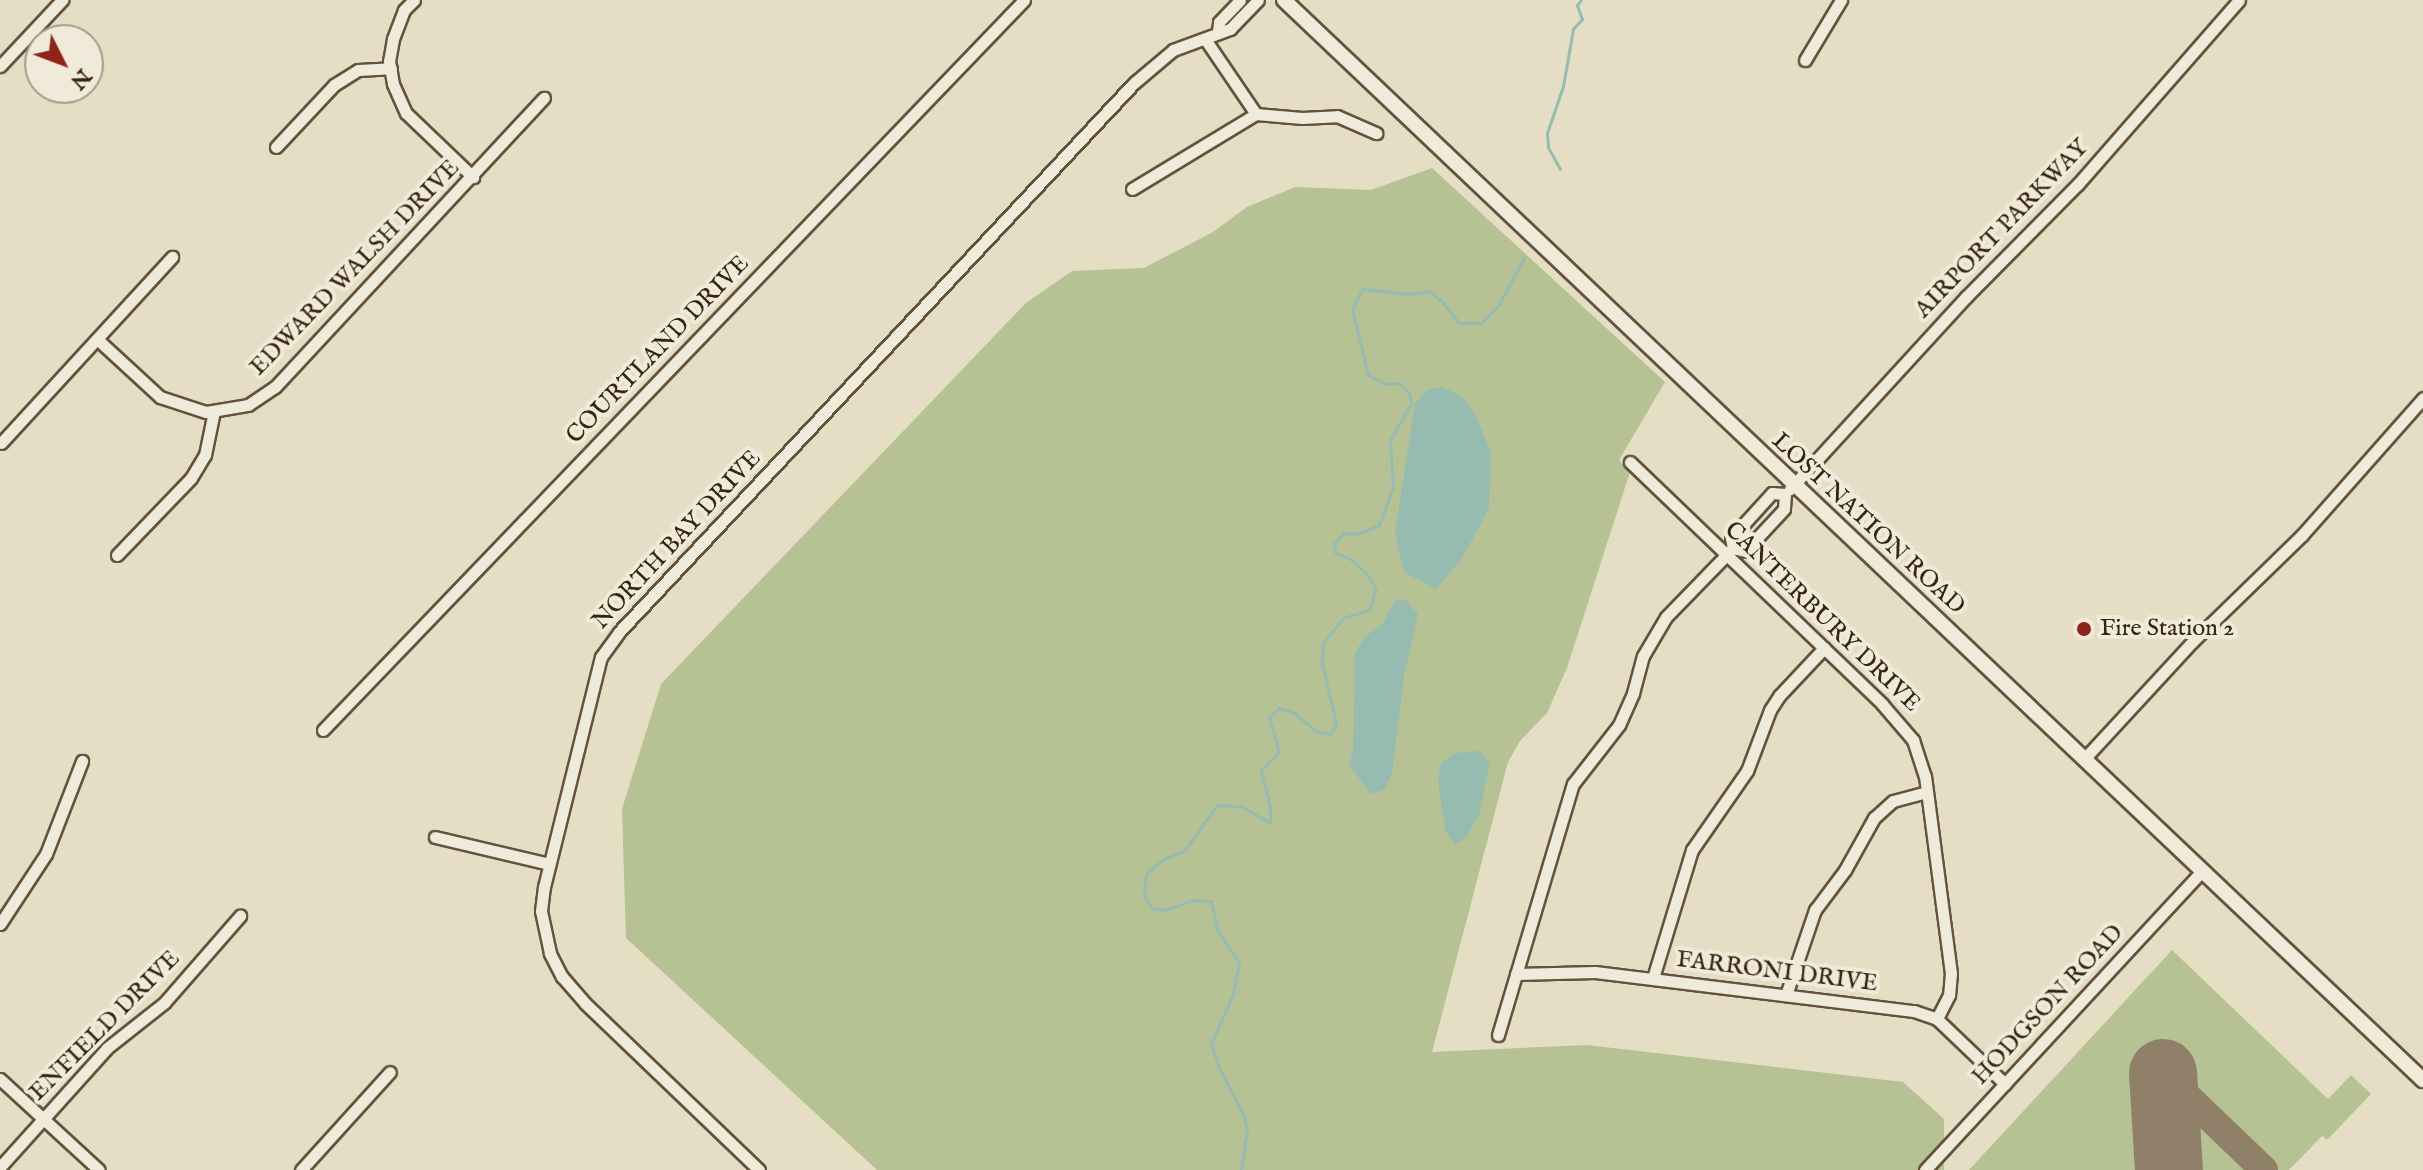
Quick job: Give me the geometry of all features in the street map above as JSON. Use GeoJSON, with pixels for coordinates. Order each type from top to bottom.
{"type":"FeatureCollection","features":[{"type":"Feature","properties":{"kind":"street"},"geometry":{"type":"LineString","coordinates":[[0,66],[62,0]]}},
{"type":"Feature","properties":{"kind":"street"},"geometry":{"type":"LineString","coordinates":[[414,0],[404,10],[393,39],[393,84],[406,113],[473,177]]}},
{"type":"Feature","properties":{"kind":"street","name":"COURTLAND DRIVE"},"geometry":{"type":"LineString","coordinates":[[323,730],[1024,0]]}},
{"type":"Feature","properties":{"kind":"street","name":"NORTH BAY DRIVE"},"geometry":{"type":"LineString","coordinates":[[1218,32],[1219,22],[1240,0]]}},
{"type":"Feature","properties":{"kind":"street","name":"NORTH BAY DRIVE"},"geometry":{"type":"LineString","coordinates":[[759,1170],[562,977],[550,953],[541,911],[549,864],[594,673],[609,644],[1134,83],[1173,50],[1230,29],[1258,0]]}},
{"type":"Feature","properties":{"kind":"street","name":"LOST NATION ROAD"},"geometry":{"type":"LineString","coordinates":[[1284,0],[1790,490],[2085,758],[2423,1080]]}},
{"type":"Feature","properties":{"kind":"street"},"geometry":{"type":"LineString","coordinates":[[1805,60],[1841,0]]}},
{"type":"Feature","properties":{"kind":"street","name":"AIRPORT PARKWAY"},"geometry":{"type":"LineString","coordinates":[[1790,490],[1966,297],[2078,184],[2239,0]]}},
{"type":"Feature","properties":{"kind":"street"},"geometry":{"type":"LineString","coordinates":[[1205,39],[1256,114]]}},
{"type":"Feature","properties":{"kind":"street"},"geometry":{"type":"LineString","coordinates":[[276,147],[334,85],[358,70],[391,68]]}},
{"type":"Feature","properties":{"kind":"street","name":"EDWARD WALSH DRIVE"},"geometry":{"type":"LineString","coordinates":[[97,339],[160,397],[186,407],[214,411],[248,405],[275,387],[544,98]]}},
{"type":"Feature","properties":{"kind":"street"},"geometry":{"type":"LineString","coordinates":[[1132,189],[1256,114],[1302,118],[1337,116],[1376,133]]}},
{"type":"Feature","properties":{"kind":"street"},"geometry":{"type":"LineString","coordinates":[[1,443],[172,257]]}},
{"type":"Feature","properties":{"kind":"street"},"geometry":{"type":"LineString","coordinates":[[2085,758],[2193,641],[2302,535],[2423,398]]}},
{"type":"Feature","properties":{"kind":"street"},"geometry":{"type":"LineString","coordinates":[[117,555],[191,478],[208,447],[214,411]]}},
{"type":"Feature","properties":{"kind":"street","name":"CANTERBURY DRIVE"},"geometry":{"type":"LineString","coordinates":[[1630,462],[1730,551],[1907,731],[1919,755],[1927,792],[1951,973],[1949,995],[1937,1019]]}},
{"type":"Feature","properties":{"kind":"street"},"geometry":{"type":"LineString","coordinates":[[1498,1035],[1573,784],[1608,741],[1626,712],[1654,635],[1730,551],[1731,538],[1772,493],[1790,490],[1784,509],[1745,551],[1730,551]]}},
{"type":"Feature","properties":{"kind":"street"},"geometry":{"type":"LineString","coordinates":[[1653,978],[1692,850],[1747,771],[1770,710],[1779,696],[1824,648]]}},
{"type":"Feature","properties":{"kind":"street"},"geometry":{"type":"LineString","coordinates":[[0,924],[46,854],[82,761]]}},
{"type":"Feature","properties":{"kind":"street"},"geometry":{"type":"LineString","coordinates":[[1786,995],[1815,910],[1845,870],[1874,818],[1893,801],[1927,792]]}},
{"type":"Feature","properties":{"kind":"street"},"geometry":{"type":"LineString","coordinates":[[435,837],[549,864]]}},
{"type":"Feature","properties":{"kind":"street","name":"HODGSON ROAD"},"geometry":{"type":"LineString","coordinates":[[1925,1170],[2203,870]]}},
{"type":"Feature","properties":{"kind":"street","name":"ENFIELD DRIVE"},"geometry":{"type":"LineString","coordinates":[[0,1167],[107,1048],[164,1003],[240,916]]}},
{"type":"Feature","properties":{"kind":"street","name":"FARRONI DRIVE"},"geometry":{"type":"LineString","coordinates":[[1516,974],[1595,972],[1914,1011],[1937,1019],[2005,1084]]}},
{"type":"Feature","properties":{"kind":"street"},"geometry":{"type":"LineString","coordinates":[[301,1170],[390,1072]]}},
{"type":"Feature","properties":{"kind":"street"},"geometry":{"type":"LineString","coordinates":[[0,1079],[99,1170]]}},
{"type":"Feature","properties":{"kind":"green space"},"geometry":{"type":"Polygon","coordinates":[[[1432,168],[1665,382],[1619,460],[1630,472],[1567,668],[1547,713],[1520,741],[1508,762],[1432,1052],[1587,1045],[1903,1082],[1944,1119],[1944,1170],[877,1170],[626,938],[622,809],[661,684],[1026,303],[1072,271],[1144,268],[1213,232],[1247,207],[1295,187],[1371,190],[1432,168]]]}},
{"type":"Feature","properties":{"kind":"green space"},"geometry":{"type":"Polygon","coordinates":[[[2172,950],[2328,1099],[2351,1075],[2371,1094],[2327,1140],[2322,1136],[2289,1170],[1969,1170],[2172,950]]]}},
{"type":"Feature","properties":{"kind":"water"},"geometry":{"type":"Polygon","coordinates":[[[1443,387],[1461,396],[1475,414],[1491,452],[1489,508],[1462,559],[1436,589],[1404,572],[1395,533],[1415,403],[1427,390],[1443,387]]]}},
{"type":"Feature","properties":{"kind":"water"},"geometry":{"type":"Polygon","coordinates":[[[1405,599],[1418,614],[1404,676],[1392,774],[1384,790],[1371,794],[1349,765],[1353,751],[1355,652],[1366,636],[1382,624],[1395,601],[1405,599]]]}},
{"type":"Feature","properties":{"kind":"water"},"geometry":{"type":"Polygon","coordinates":[[[1480,751],[1490,763],[1479,815],[1466,838],[1455,845],[1445,830],[1438,781],[1441,763],[1455,753],[1480,751]]]}},
{"type":"Feature","properties":{"kind":"waterway"},"geometry":{"type":"LineString","coordinates":[[1560,169],[1548,147],[1547,133],[1563,86],[1573,29],[1582,19],[1577,5],[1581,0]]}},
{"type":"Feature","properties":{"kind":"waterway"},"geometry":{"type":"LineString","coordinates":[[1241,1170],[1247,1130],[1243,1114],[1219,1068],[1211,1044],[1233,994],[1239,963],[1217,929],[1211,901],[1193,900],[1166,910],[1152,908],[1144,896],[1146,874],[1164,859],[1185,850],[1217,805],[1243,807],[1270,823],[1270,807],[1261,770],[1279,752],[1269,717],[1279,708],[1293,712],[1317,732],[1331,734],[1336,724],[1322,663],[1323,643],[1343,618],[1369,610],[1376,589],[1367,574],[1352,560],[1335,552],[1334,544],[1344,533],[1357,534],[1379,525],[1393,487],[1390,440],[1411,404],[1409,393],[1399,383],[1385,384],[1368,375],[1352,309],[1362,289],[1410,294],[1428,291],[1441,300],[1459,323],[1481,323],[1498,306],[1524,258]]}},
{"type":"Feature","properties":{"kind":"taxiway"},"geometry":{"type":"LineString","coordinates":[[2163,1073],[2264,1170]]}},
{"type":"Feature","properties":{"kind":"runway"},"geometry":{"type":"LineString","coordinates":[[2163,1073],[2169,1170]]}},
{"type":"Feature","properties":{"kind":"place","name":"Fire Station 2"},"geometry":{"type":"Point","coordinates":[2084,629]}}]}
